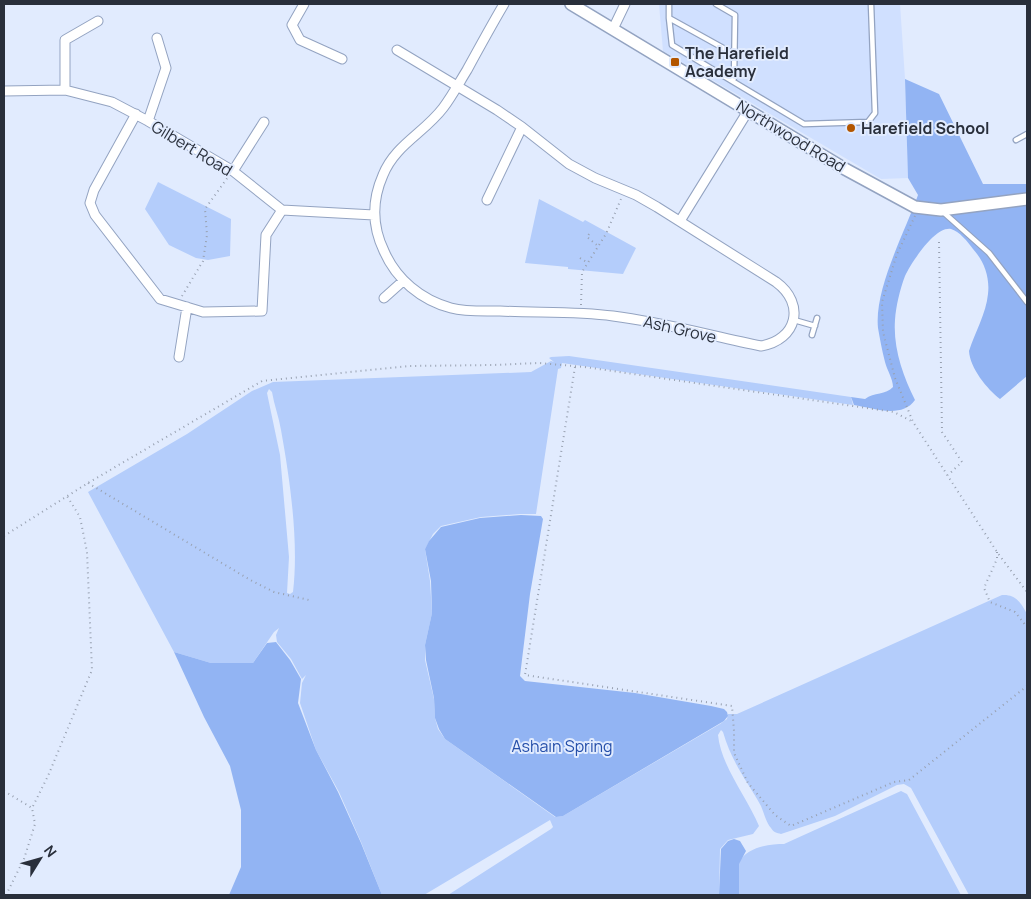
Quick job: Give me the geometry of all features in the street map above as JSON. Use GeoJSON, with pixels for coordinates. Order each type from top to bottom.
{"type":"FeatureCollection","features":[{"type":"Feature","properties":{"kind":"street"},"geometry":{"type":"LineString","coordinates":[[304,4],[292,25],[300,40],[342,58]]}},
{"type":"Feature","properties":{"kind":"street","name":"Ash Grove"},"geometry":{"type":"LineString","coordinates":[[504,4],[458,86],[436,117],[393,156],[386,167],[377,190],[374,215],[378,235],[382,249],[403,281],[428,298],[452,308],[581,314],[637,319],[761,346],[767,345],[781,337],[794,320]]}},
{"type":"Feature","properties":{"kind":"street","name":"Northwood Road"},"geometry":{"type":"LineString","coordinates":[[571,4],[884,191],[918,208],[941,210],[1027,199]]}},
{"type":"Feature","properties":{"kind":"street"},"geometry":{"type":"LineString","coordinates":[[613,29],[625,4]]}},
{"type":"Feature","properties":{"kind":"street"},"geometry":{"type":"LineString","coordinates":[[64,90],[65,40],[98,21]]}},
{"type":"Feature","properties":{"kind":"street"},"geometry":{"type":"LineString","coordinates":[[148,121],[166,68],[157,38]]}},
{"type":"Feature","properties":{"kind":"street"},"geometry":{"type":"LineString","coordinates":[[397,50],[522,127],[569,164],[595,178],[624,190],[680,221],[763,272],[783,287],[792,300],[795,313],[794,320]]}},
{"type":"Feature","properties":{"kind":"street","name":"Gilbert Road"},"geometry":{"type":"LineString","coordinates":[[4,92],[64,90],[112,102],[233,171],[282,210]]}},
{"type":"Feature","properties":{"kind":"street"},"geometry":{"type":"LineString","coordinates":[[680,221],[748,110]]}},
{"type":"Feature","properties":{"kind":"street"},"geometry":{"type":"LineString","coordinates":[[136,114],[94,190],[90,204],[95,215],[160,299],[203,312],[262,311],[266,236],[282,210],[374,215]]}},
{"type":"Feature","properties":{"kind":"street"},"geometry":{"type":"LineString","coordinates":[[233,171],[264,122]]}},
{"type":"Feature","properties":{"kind":"street"},"geometry":{"type":"LineString","coordinates":[[487,200],[522,127]]}},
{"type":"Feature","properties":{"kind":"street"},"geometry":{"type":"LineString","coordinates":[[384,298],[403,281]]}},
{"type":"Feature","properties":{"kind":"street"},"geometry":{"type":"LineString","coordinates":[[179,357],[182,306]]}},
{"type":"Feature","properties":{"kind":"lane"},"geometry":{"type":"LineString","coordinates":[[669,4],[672,45],[804,124],[868,122],[875,113],[871,4]]}},
{"type":"Feature","properties":{"kind":"lane"},"geometry":{"type":"LineString","coordinates":[[716,4],[735,15],[734,78],[732,81]]}},
{"type":"Feature","properties":{"kind":"lane"},"geometry":{"type":"LineString","coordinates":[[669,18],[734,54]]}},
{"type":"Feature","properties":{"kind":"lane"},"geometry":{"type":"LineString","coordinates":[[1016,140],[1027,134]]}},
{"type":"Feature","properties":{"kind":"lane"},"geometry":{"type":"LineString","coordinates":[[941,210],[989,253],[1027,302]]}},
{"type":"Feature","properties":{"kind":"lane"},"geometry":{"type":"LineString","coordinates":[[812,335],[817,318]]}},
{"type":"Feature","properties":{"kind":"lane"},"geometry":{"type":"LineString","coordinates":[[794,320],[814,326]]}},
{"type":"Feature","properties":{"kind":"path"},"geometry":{"type":"LineString","coordinates":[[182,306],[202,261],[207,235],[205,209],[233,171]]}},
{"type":"Feature","properties":{"kind":"path"},"geometry":{"type":"LineString","coordinates":[[581,314],[582,272],[606,234],[624,190]]}},
{"type":"Feature","properties":{"kind":"path"},"geometry":{"type":"LineString","coordinates":[[918,208],[897,254],[882,302],[883,332],[889,358],[900,394],[913,422],[997,552],[1027,592]]}},
{"type":"Feature","properties":{"kind":"path"},"geometry":{"type":"LineString","coordinates":[[589,234],[587,237],[598,246]]}},
{"type":"Feature","properties":{"kind":"path"},"geometry":{"type":"LineString","coordinates":[[940,242],[942,432],[962,462],[948,476]]}},
{"type":"Feature","properties":{"kind":"path"},"geometry":{"type":"LineString","coordinates":[[580,258],[588,263]]}},
{"type":"Feature","properties":{"kind":"path"},"geometry":{"type":"LineString","coordinates":[[4,536],[88,483],[262,381],[409,366],[539,363],[894,412],[913,422]]}},
{"type":"Feature","properties":{"kind":"path"},"geometry":{"type":"LineString","coordinates":[[575,367],[525,675],[732,706],[734,753],[748,783],[775,815],[791,826],[894,782],[909,780],[1027,686]]}},
{"type":"Feature","properties":{"kind":"path"},"geometry":{"type":"LineString","coordinates":[[88,483],[252,581],[274,592],[309,600]]}},
{"type":"Feature","properties":{"kind":"path"},"geometry":{"type":"LineString","coordinates":[[6,895],[24,860],[35,824],[32,808],[48,776],[92,670],[87,552],[80,517],[67,496]]}},
{"type":"Feature","properties":{"kind":"path"},"geometry":{"type":"LineString","coordinates":[[997,552],[997,559],[984,588],[990,602],[1015,612],[1027,627]]}},
{"type":"Feature","properties":{"kind":"path"},"geometry":{"type":"LineString","coordinates":[[4,791],[32,808]]}},
{"type":"Feature","properties":{"kind":"shaded area","name":"Harefield School"},"geometry":{"type":"Polygon","coordinates":[[[659,4],[900,4],[905,79],[908,178],[881,179],[663,51],[659,4]]]}},
{"type":"Feature","properties":{"kind":"shaded area"},"geometry":{"type":"Polygon","coordinates":[[[158,182],[231,219],[230,256],[208,260],[196,258],[169,245],[145,209],[158,182]]]}},
{"type":"Feature","properties":{"kind":"shaded area"},"geometry":{"type":"Polygon","coordinates":[[[539,199],[583,222],[585,220],[636,248],[623,274],[525,263],[539,199]]]}},
{"type":"Feature","properties":{"kind":"shaded area"},"geometry":{"type":"Polygon","coordinates":[[[569,356],[851,397],[853,405],[562,363],[561,368],[558,369],[536,514],[481,517],[441,526],[433,534],[425,549],[432,613],[425,645],[425,660],[434,699],[435,718],[438,729],[445,739],[555,817],[563,816],[720,724],[727,719],[728,714],[737,714],[1002,595],[1011,596],[1020,603],[1027,614],[1027,895],[969,895],[911,788],[904,784],[897,785],[835,816],[781,834],[775,832],[768,823],[761,806],[735,762],[721,730],[718,735],[724,758],[759,826],[753,834],[728,840],[720,849],[719,895],[448,895],[551,829],[553,827],[550,820],[424,895],[382,895],[339,792],[316,750],[300,703],[302,683],[306,675],[302,679],[291,659],[277,642],[276,635],[279,628],[274,632],[253,663],[211,663],[174,652],[88,492],[187,434],[252,391],[273,382],[531,372],[551,361],[554,362],[549,358],[569,356]],[[269,389],[267,393],[280,455],[289,557],[287,593],[290,594],[293,592],[295,573],[293,511],[280,425],[272,392],[269,389]]]}},
{"type":"Feature","properties":{"kind":"shaded area"},"geometry":{"type":"Polygon","coordinates":[[[901,791],[907,794],[961,895],[739,895],[739,863],[747,853],[765,846],[784,844],[901,791]]]}},
{"type":"Feature","properties":{"kind":"green space"},"geometry":{"type":"Polygon","coordinates":[[[905,79],[939,94],[983,184],[1027,184],[1027,376],[1000,399],[980,378],[972,364],[969,351],[987,301],[988,281],[985,270],[969,243],[960,234],[951,229],[938,233],[931,239],[912,263],[905,276],[897,303],[895,330],[897,351],[903,372],[915,400],[903,409],[887,411],[854,405],[851,397],[865,399],[890,390],[893,387],[881,345],[878,313],[885,279],[918,195],[908,178],[905,79]]]}},
{"type":"Feature","properties":{"kind":"green space","name":"Ashain Spring"},"geometry":{"type":"Polygon","coordinates":[[[521,515],[541,516],[543,519],[530,594],[520,676],[525,681],[635,693],[711,706],[724,709],[728,716],[724,721],[563,816],[556,817],[445,739],[435,718],[434,698],[426,660],[425,645],[432,613],[431,581],[425,549],[429,541],[441,527],[480,518],[521,515]]]}},
{"type":"Feature","properties":{"kind":"green space"},"geometry":{"type":"Polygon","coordinates":[[[276,642],[290,660],[301,679],[298,703],[316,750],[338,792],[382,895],[229,895],[241,867],[241,810],[230,766],[204,717],[174,652],[211,663],[253,663],[267,643],[276,642]]]}},
{"type":"Feature","properties":{"kind":"green space"},"geometry":{"type":"Polygon","coordinates":[[[734,839],[740,841],[746,851],[739,864],[739,895],[719,895],[721,849],[728,841],[734,839]]]}},
{"type":"Feature","properties":{"kind":"place","name":"The Harefield Academy"},"geometry":{"type":"Point","coordinates":[675,62]}},
{"type":"Feature","properties":{"kind":"place","name":"Harefield School"},"geometry":{"type":"Point","coordinates":[851,128]}}]}
